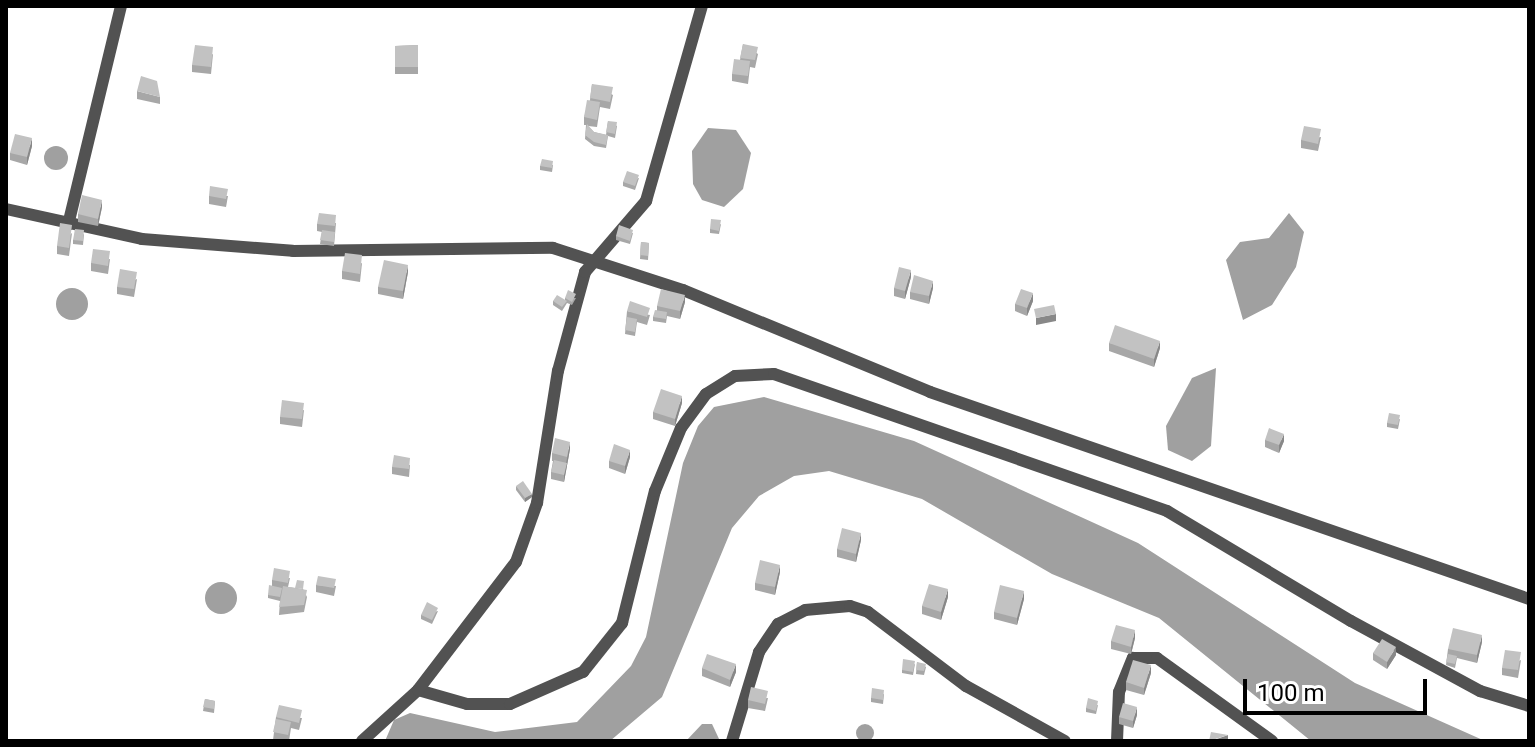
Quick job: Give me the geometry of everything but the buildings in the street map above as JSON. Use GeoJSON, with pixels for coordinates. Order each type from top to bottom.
{"type":"FeatureCollection","features":[{"type":"Feature","properties":{"kind":"street"},"geometry":{"type":"LineString","coordinates":[[68,225],[121,6]]}},
{"type":"Feature","properties":{"kind":"street"},"geometry":{"type":"LineString","coordinates":[[362,741],[418,690],[516,562],[537,503],[558,371],[594,261],[646,201],[702,6]]}},
{"type":"Feature","properties":{"kind":"street"},"geometry":{"type":"LineString","coordinates":[[6,209],[142,239],[293,251],[553,248],[594,261],[930,392],[1529,599]]}},
{"type":"Feature","properties":{"kind":"street"},"geometry":{"type":"LineString","coordinates":[[418,690],[467,704],[510,704],[557,689],[596,661],[622,623],[655,491],[681,428],[706,394],[735,376],[774,374],[1167,511],[1351,621],[1480,691],[1529,706]]}},
{"type":"Feature","properties":{"kind":"street"},"geometry":{"type":"LineString","coordinates":[[732,741],[759,652],[778,624],[805,610],[850,606],[868,612],[966,686],[1065,741]]}},
{"type":"Feature","properties":{"kind":"street"},"geometry":{"type":"LineString","coordinates":[[1117,741],[1119,692],[1133,658],[1157,658],[1272,741]]}},
{"type":"Feature","properties":{"kind":"shaded area"},"geometry":{"type":"Polygon","coordinates":[[[708,128],[736,130],[751,153],[743,189],[724,207],[702,200],[693,184],[692,151],[708,128]]]}},
{"type":"Feature","properties":{"kind":"shaded area"},"geometry":{"type":"Polygon","coordinates":[[[56,146],[67,153],[68,158],[61,169],[56,170],[45,163],[44,158],[51,147],[56,146]]]}},
{"type":"Feature","properties":{"kind":"shaded area"},"geometry":{"type":"Polygon","coordinates":[[[1289,213],[1304,232],[1296,267],[1272,305],[1243,320],[1226,260],[1240,242],[1269,238],[1289,213]]]}},
{"type":"Feature","properties":{"kind":"shaded area"},"geometry":{"type":"Polygon","coordinates":[[[72,288],[84,292],[88,304],[84,316],[72,320],[60,316],[56,304],[60,292],[72,288]]]}},
{"type":"Feature","properties":{"kind":"shaded area"},"geometry":{"type":"Polygon","coordinates":[[[1216,368],[1211,446],[1192,461],[1168,450],[1166,426],[1192,378],[1216,368]]]}},
{"type":"Feature","properties":{"kind":"shaded area"},"geometry":{"type":"Polygon","coordinates":[[[764,397],[914,441],[1138,543],[1355,683],[1485,741],[1311,741],[1159,618],[1052,574],[922,499],[829,471],[794,476],[759,496],[732,528],[662,697],[610,741],[385,741],[394,720],[410,713],[495,732],[577,722],[631,666],[646,637],[683,463],[698,426],[714,407],[764,397]]]}},
{"type":"Feature","properties":{"kind":"shaded area"},"geometry":{"type":"Polygon","coordinates":[[[221,582],[232,587],[237,598],[232,609],[221,614],[210,609],[205,598],[210,587],[221,582]]]}},
{"type":"Feature","properties":{"kind":"shaded area"},"geometry":{"type":"Polygon","coordinates":[[[702,724],[712,724],[720,741],[686,741],[702,724]]]}},
{"type":"Feature","properties":{"kind":"shaded area"},"geometry":{"type":"Polygon","coordinates":[[[865,724],[874,733],[865,742],[856,733],[865,724]]]}}]}
